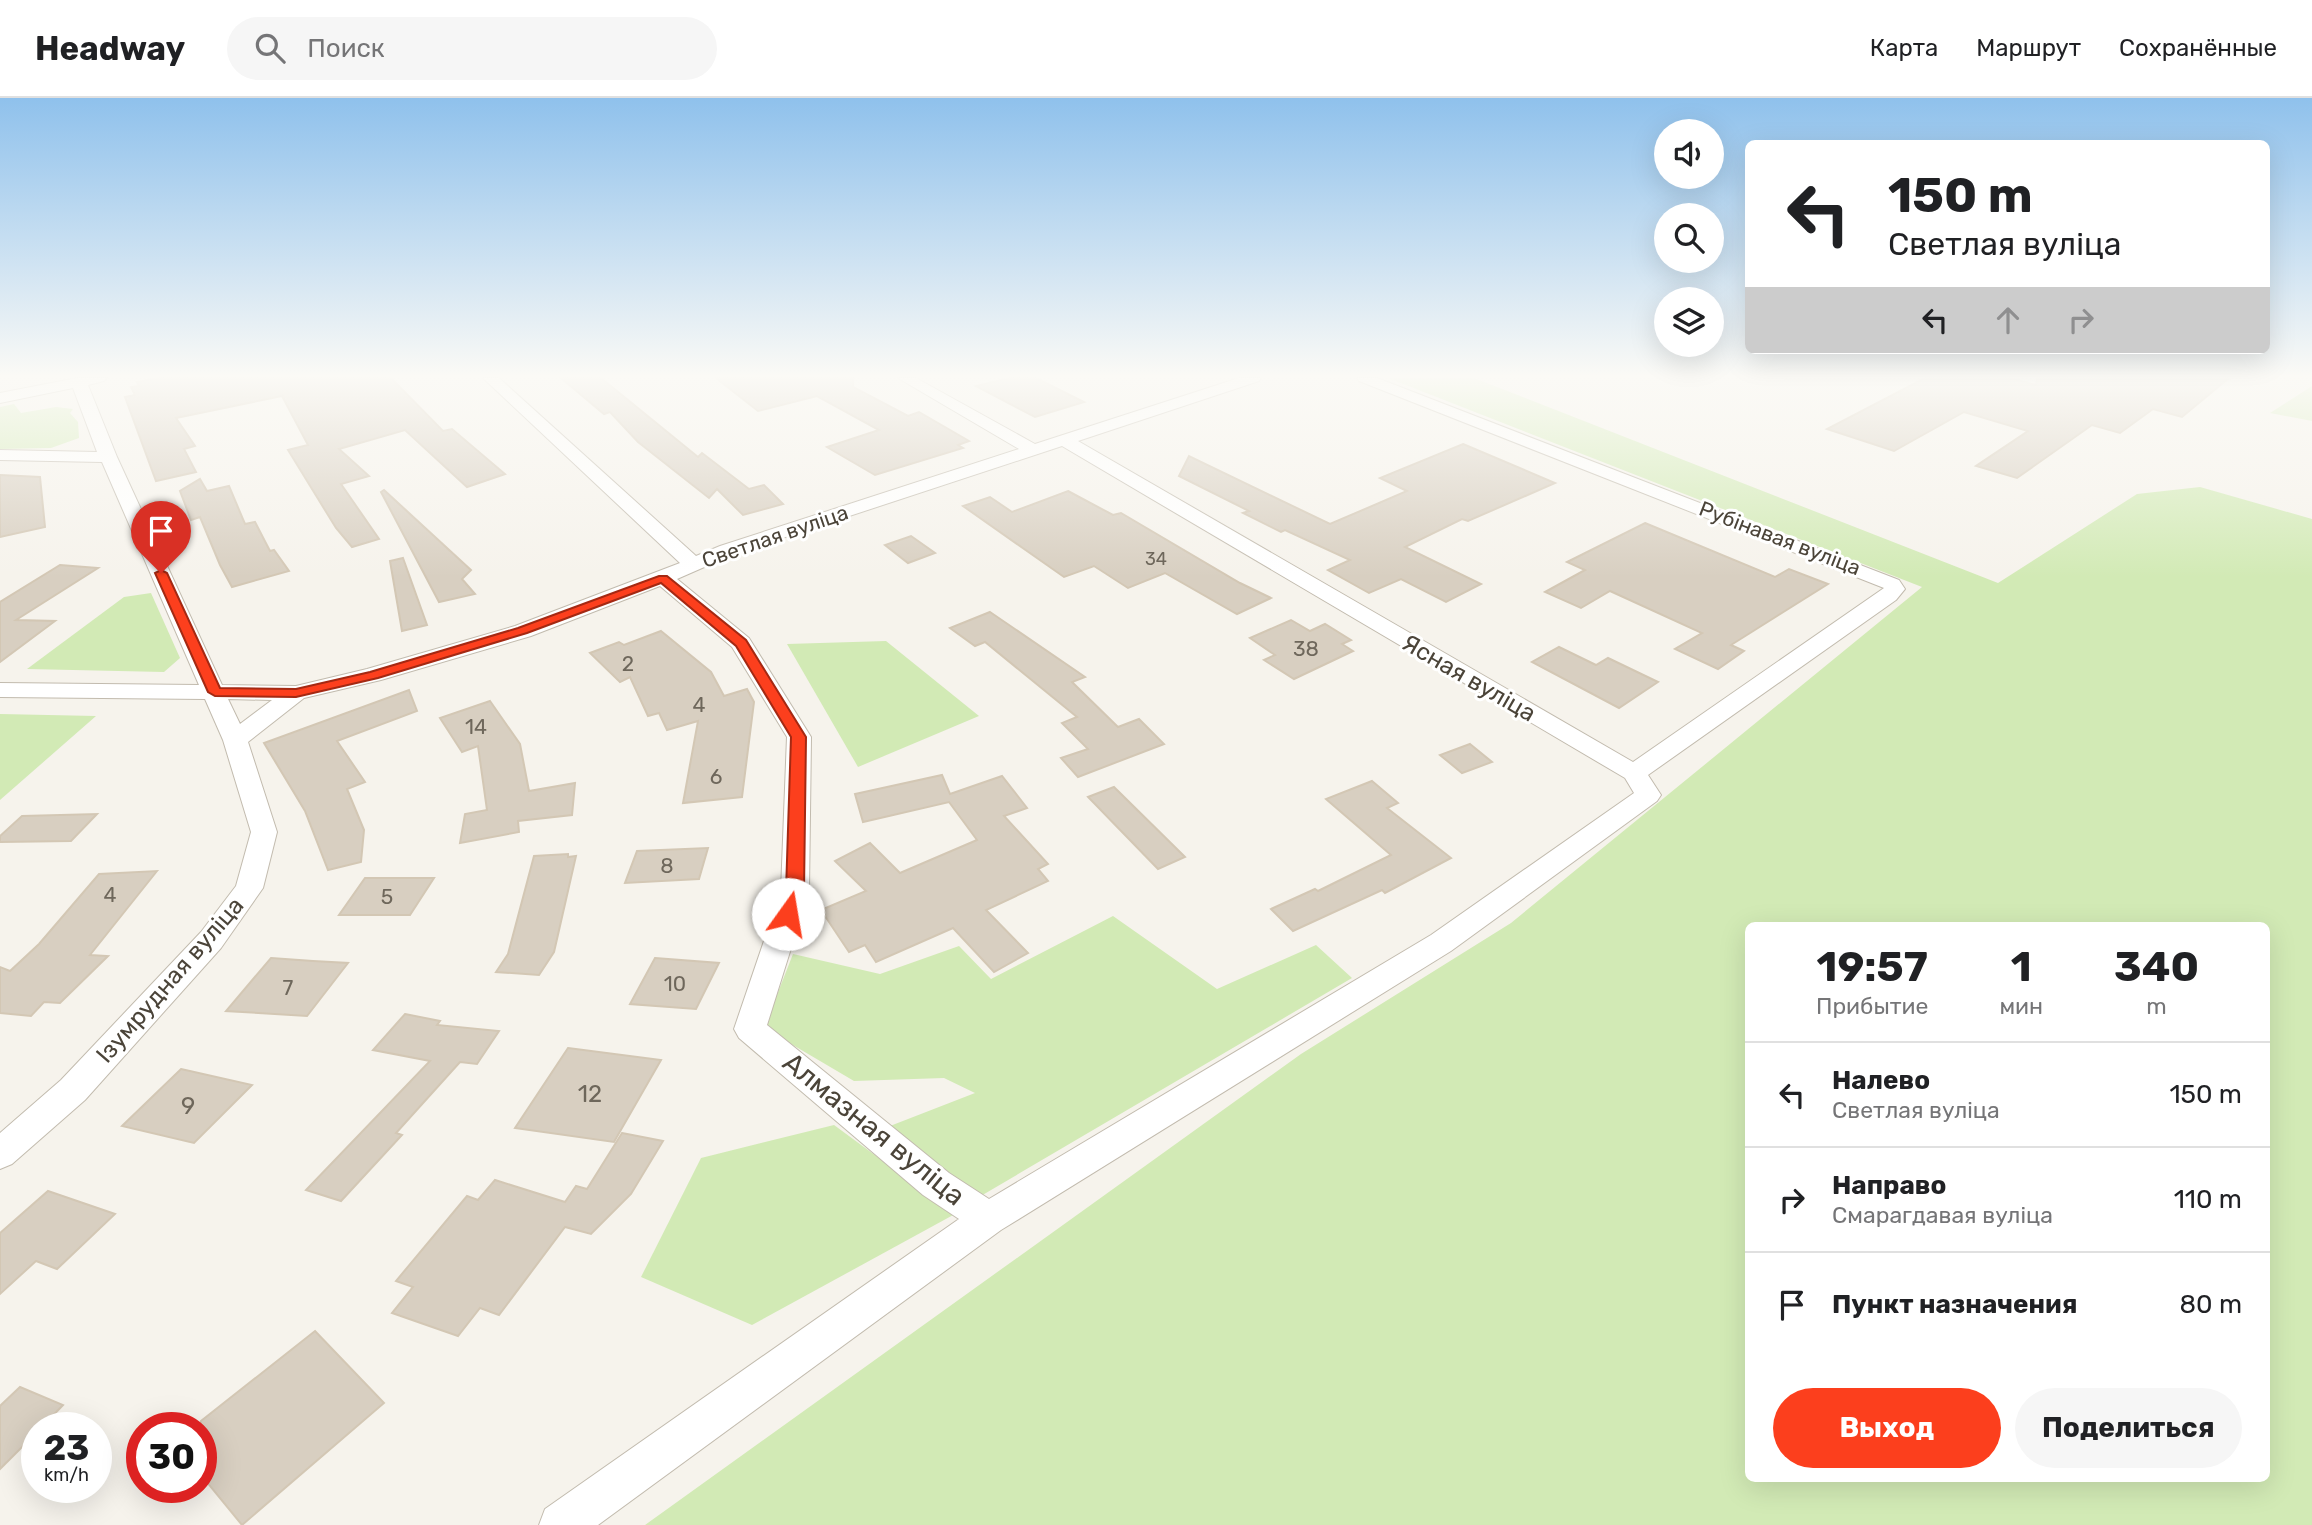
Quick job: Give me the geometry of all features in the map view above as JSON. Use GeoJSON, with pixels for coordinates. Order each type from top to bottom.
{"type":"FeatureCollection","features":[{"type":"Feature","properties":{"kind":"street"},"geometry":{"type":"LineString","coordinates":[[103,445],[215,692]]}},
{"type":"Feature","properties":{"kind":"street"},"geometry":{"type":"LineString","coordinates":[[562,445],[672,547],[694,564]]}},
{"type":"Feature","properties":{"kind":"street"},"geometry":{"type":"LineString","coordinates":[[1024,445],[1034,450]]}},
{"type":"Feature","properties":{"kind":"street","name":"Светлая вуліца"},"geometry":{"type":"LineString","coordinates":[[0,690],[296,693],[373,675],[523,631],[663,578],[727,550],[1050,445]]}},
{"type":"Feature","properties":{"kind":"street","name":"Ясная вуліца"},"geometry":{"type":"LineString","coordinates":[[1072,445],[1634,773]]}},
{"type":"Feature","properties":{"kind":"street","name":"Рубінавая вуліца"},"geometry":{"type":"LineString","coordinates":[[1536,445],[1884,579],[1895,589],[1889,596],[1634,773]]}},
{"type":"Feature","properties":{"kind":"street"},"geometry":{"type":"LineString","coordinates":[[0,455],[108,457]]}},
{"type":"Feature","properties":{"kind":"street","name":"Алмазная вуліца"},"geometry":{"type":"LineString","coordinates":[[561,1525],[988,1219],[936,1184],[750,1029],[795,891],[799,737],[741,643],[663,578]]}},
{"type":"Feature","properties":{"kind":"street","name":"Ізумрудная вуліца"},"geometry":{"type":"LineString","coordinates":[[0,1154],[73,1090],[148,1012],[211,940],[249,888],[264,832],[235,740],[215,692]]}},
{"type":"Feature","properties":{"kind":"street","name":"Светлая вуліца"},"geometry":{"type":"LineString","coordinates":[[235,740],[296,693]]}},
{"type":"Feature","properties":{"kind":"street"},"geometry":{"type":"LineString","coordinates":[[988,1219],[1441,943],[1648,795],[1634,773]]}},
{"type":"Feature","properties":{"kind":"green space"},"geometry":{"type":"Polygon","coordinates":[[[0,445],[61,445],[51,448],[0,449],[0,445]]]}},
{"type":"Feature","properties":{"kind":"green space"},"geometry":{"type":"Polygon","coordinates":[[[1558,445],[1644,445],[1998,583],[2137,494],[2200,487],[2312,519],[2312,1525],[645,1525],[1301,1054],[1511,923],[1922,587],[1558,445]]]}},
{"type":"Feature","properties":{"kind":"green space"},"geometry":{"type":"Polygon","coordinates":[[[151,593],[180,658],[164,672],[27,669],[124,597],[151,593]]]}},
{"type":"Feature","properties":{"kind":"green space"},"geometry":{"type":"Polygon","coordinates":[[[886,641],[979,716],[858,767],[787,644],[886,641]]]}},
{"type":"Feature","properties":{"kind":"green space"},"geometry":{"type":"Polygon","coordinates":[[[0,714],[96,716],[0,800],[0,714]]]}},
{"type":"Feature","properties":{"kind":"green space"},"geometry":{"type":"Polygon","coordinates":[[[1113,916],[1217,989],[1316,945],[1352,978],[974,1200],[890,1126],[975,1093],[944,1078],[854,1081],[764,1028],[793,954],[880,974],[959,946],[991,979],[1113,916]]]}},
{"type":"Feature","properties":{"kind":"green space"},"geometry":{"type":"Polygon","coordinates":[[[834,1125],[955,1214],[752,1325],[641,1277],[701,1158],[834,1125]]]}},
{"type":"Feature","properties":{"kind":"building"},"geometry":{"type":"Polygon","coordinates":[[[143,445],[194,445],[184,449],[196,472],[156,481],[143,445]]]}},
{"type":"Feature","properties":{"kind":"building"},"geometry":{"type":"Polygon","coordinates":[[[308,445],[354,445],[339,449],[369,476],[341,484],[379,539],[352,547],[336,528],[288,450],[308,445]]]}},
{"type":"Feature","properties":{"kind":"building"},"geometry":{"type":"Polygon","coordinates":[[[421,445],[470,445],[505,474],[467,487],[421,445]]]}},
{"type":"Feature","properties":{"kind":"building"},"geometry":{"type":"Polygon","coordinates":[[[641,445],[683,445],[698,457],[702,453],[749,489],[764,485],[783,504],[743,515],[717,489],[709,498],[641,445]]]}},
{"type":"Feature","properties":{"kind":"building"},"geometry":{"type":"Polygon","coordinates":[[[834,445],[959,445],[963,448],[875,475],[827,447],[834,445]]]}},
{"type":"Feature","properties":{"kind":"building"},"geometry":{"type":"Polygon","coordinates":[[[1464,445],[1555,483],[1468,521],[1462,519],[1405,547],[1481,584],[1446,602],[1401,579],[1369,593],[1328,570],[1350,560],[1285,530],[1281,532],[1243,513],[1249,511],[1179,476],[1189,456],[1330,524],[1407,491],[1380,478],[1464,445]]]}},
{"type":"Feature","properties":{"kind":"building"},"geometry":{"type":"Polygon","coordinates":[[[1874,445],[1905,445],[1894,451],[1874,445]]]}},
{"type":"Feature","properties":{"kind":"building"},"geometry":{"type":"Polygon","coordinates":[[[2008,445],[2064,445],[2017,478],[1976,466],[2008,445]]]}},
{"type":"Feature","properties":{"kind":"building"},"geometry":{"type":"Polygon","coordinates":[[[0,475],[40,477],[45,527],[0,537],[0,475]]]}},
{"type":"Feature","properties":{"kind":"building"},"geometry":{"type":"Polygon","coordinates":[[[200,479],[207,491],[229,486],[245,524],[255,522],[270,551],[274,550],[289,571],[232,587],[200,517],[191,520],[180,491],[200,479]]]}},
{"type":"Feature","properties":{"kind":"building"},"geometry":{"type":"Polygon","coordinates":[[[384,490],[471,570],[462,579],[475,594],[439,602],[381,492],[384,490]]]}},
{"type":"Feature","properties":{"kind":"building"},"geometry":{"type":"Polygon","coordinates":[[[1068,491],[1113,515],[1121,513],[1240,583],[1271,598],[1237,614],[1165,573],[1128,588],[1094,566],[1064,577],[963,506],[990,497],[1012,512],[1068,491]]]}},
{"type":"Feature","properties":{"kind":"building"},"geometry":{"type":"Polygon","coordinates":[[[1645,523],[1775,577],[1789,569],[1828,584],[1731,645],[1744,651],[1718,669],[1675,649],[1702,633],[1610,591],[1581,608],[1545,592],[1585,570],[1567,562],[1645,523]]]}},
{"type":"Feature","properties":{"kind":"building"},"geometry":{"type":"Polygon","coordinates":[[[911,536],[935,553],[908,563],[885,545],[911,536]]]}},
{"type":"Feature","properties":{"kind":"building"},"geometry":{"type":"Polygon","coordinates":[[[403,558],[427,625],[402,631],[390,561],[403,558]]]}},
{"type":"Feature","properties":{"kind":"building"},"geometry":{"type":"Polygon","coordinates":[[[60,565],[98,568],[16,620],[55,621],[0,662],[0,602],[60,565]]]}},
{"type":"Feature","properties":{"kind":"building"},"geometry":{"type":"Polygon","coordinates":[[[990,612],[1085,677],[1072,682],[1118,727],[1139,719],[1164,744],[1078,777],[1061,758],[1088,749],[1062,723],[1077,717],[985,642],[975,646],[950,628],[990,612]]]}},
{"type":"Feature","properties":{"kind":"building"},"geometry":{"type":"Polygon","coordinates":[[[1291,620],[1310,631],[1325,624],[1351,640],[1342,644],[1353,651],[1294,679],[1264,660],[1275,655],[1250,638],[1291,620]]]}},
{"type":"Feature","properties":{"kind":"building"},"geometry":{"type":"Polygon","coordinates":[[[661,631],[711,672],[724,696],[747,689],[754,702],[742,797],[683,803],[698,721],[667,730],[659,713],[648,716],[630,677],[620,682],[590,653],[619,642],[624,645],[661,631]]]}},
{"type":"Feature","properties":{"kind":"building"},"geometry":{"type":"Polygon","coordinates":[[[1559,647],[1596,665],[1608,658],[1658,682],[1619,708],[1532,662],[1559,647]]]}},
{"type":"Feature","properties":{"kind":"building"},"geometry":{"type":"Polygon","coordinates":[[[409,690],[417,711],[337,741],[365,782],[347,789],[364,830],[361,862],[328,870],[305,811],[264,743],[409,690]]]}},
{"type":"Feature","properties":{"kind":"building"},"geometry":{"type":"Polygon","coordinates":[[[490,701],[520,744],[529,791],[575,783],[572,815],[518,821],[519,832],[460,843],[465,814],[487,810],[478,746],[462,752],[440,718],[490,701]]]}},
{"type":"Feature","properties":{"kind":"building"},"geometry":{"type":"Polygon","coordinates":[[[1470,744],[1492,762],[1462,773],[1440,755],[1470,744]]]}},
{"type":"Feature","properties":{"kind":"building"},"geometry":{"type":"Polygon","coordinates":[[[942,775],[950,794],[1002,776],[1027,808],[1004,816],[1048,864],[1038,869],[1048,881],[986,910],[1028,953],[994,972],[953,928],[876,962],[865,945],[849,952],[821,910],[866,891],[835,861],[870,843],[900,873],[977,840],[949,802],[863,822],[855,794],[942,775]]]}},
{"type":"Feature","properties":{"kind":"building"},"geometry":{"type":"Polygon","coordinates":[[[1372,781],[1398,803],[1387,808],[1451,858],[1385,893],[1382,890],[1293,931],[1271,909],[1315,889],[1318,891],[1391,855],[1326,799],[1372,781]]]}},
{"type":"Feature","properties":{"kind":"building"},"geometry":{"type":"Polygon","coordinates":[[[1114,787],[1185,857],[1158,869],[1088,797],[1114,787]]]}},
{"type":"Feature","properties":{"kind":"building"},"geometry":{"type":"Polygon","coordinates":[[[97,814],[71,841],[0,842],[0,836],[22,816],[97,814]]]}},
{"type":"Feature","properties":{"kind":"building"},"geometry":{"type":"Polygon","coordinates":[[[708,848],[699,879],[625,883],[637,851],[708,848]]]}},
{"type":"Feature","properties":{"kind":"building"},"geometry":{"type":"Polygon","coordinates":[[[568,854],[568,857],[576,856],[554,952],[539,975],[496,972],[508,954],[534,856],[568,854]]]}},
{"type":"Feature","properties":{"kind":"building"},"geometry":{"type":"Polygon","coordinates":[[[157,871],[90,955],[108,956],[60,1003],[44,1002],[31,1016],[0,1013],[0,967],[10,971],[39,944],[99,874],[157,871]]]}},
{"type":"Feature","properties":{"kind":"building"},"geometry":{"type":"Polygon","coordinates":[[[365,878],[434,878],[410,915],[339,915],[365,878]]]}},
{"type":"Feature","properties":{"kind":"building"},"geometry":{"type":"Polygon","coordinates":[[[271,958],[348,963],[307,1016],[226,1011],[271,958]]]}},
{"type":"Feature","properties":{"kind":"building"},"geometry":{"type":"Polygon","coordinates":[[[655,958],[719,963],[696,1009],[630,1004],[655,958]]]}},
{"type":"Feature","properties":{"kind":"building"},"geometry":{"type":"Polygon","coordinates":[[[405,1014],[440,1021],[437,1025],[499,1031],[477,1064],[460,1062],[396,1133],[402,1135],[341,1201],[306,1190],[430,1061],[373,1050],[405,1014]]]}},
{"type":"Feature","properties":{"kind":"building"},"geometry":{"type":"Polygon","coordinates":[[[568,1048],[661,1060],[614,1142],[515,1128],[568,1048]]]}},
{"type":"Feature","properties":{"kind":"building"},"geometry":{"type":"Polygon","coordinates":[[[181,1069],[252,1085],[194,1143],[122,1126],[181,1069]]]}},
{"type":"Feature","properties":{"kind":"building"},"geometry":{"type":"Polygon","coordinates":[[[622,1133],[663,1141],[631,1194],[591,1234],[565,1227],[499,1315],[480,1308],[458,1336],[392,1313],[413,1287],[396,1281],[467,1196],[478,1200],[495,1180],[565,1202],[576,1186],[587,1189],[622,1133]]]}},
{"type":"Feature","properties":{"kind":"building"},"geometry":{"type":"Polygon","coordinates":[[[48,1191],[115,1214],[57,1269],[36,1261],[0,1294],[0,1233],[48,1191]]]}},
{"type":"Feature","properties":{"kind":"building"},"geometry":{"type":"Polygon","coordinates":[[[315,1331],[384,1403],[242,1525],[217,1495],[217,1412],[212,1412],[315,1331]]]}},
{"type":"Feature","properties":{"kind":"building"},"geometry":{"type":"Polygon","coordinates":[[[20,1387],[63,1405],[56,1412],[21,1412],[21,1448],[0,1469],[0,1406],[20,1387]]]}},
{"type":"Feature","properties":{"kind":"route"},"geometry":{"type":"LineString","coordinates":[[161,573],[215,692],[296,693],[373,675],[523,631],[663,578],[741,643],[799,737],[795,891],[788,914]]}}]}
